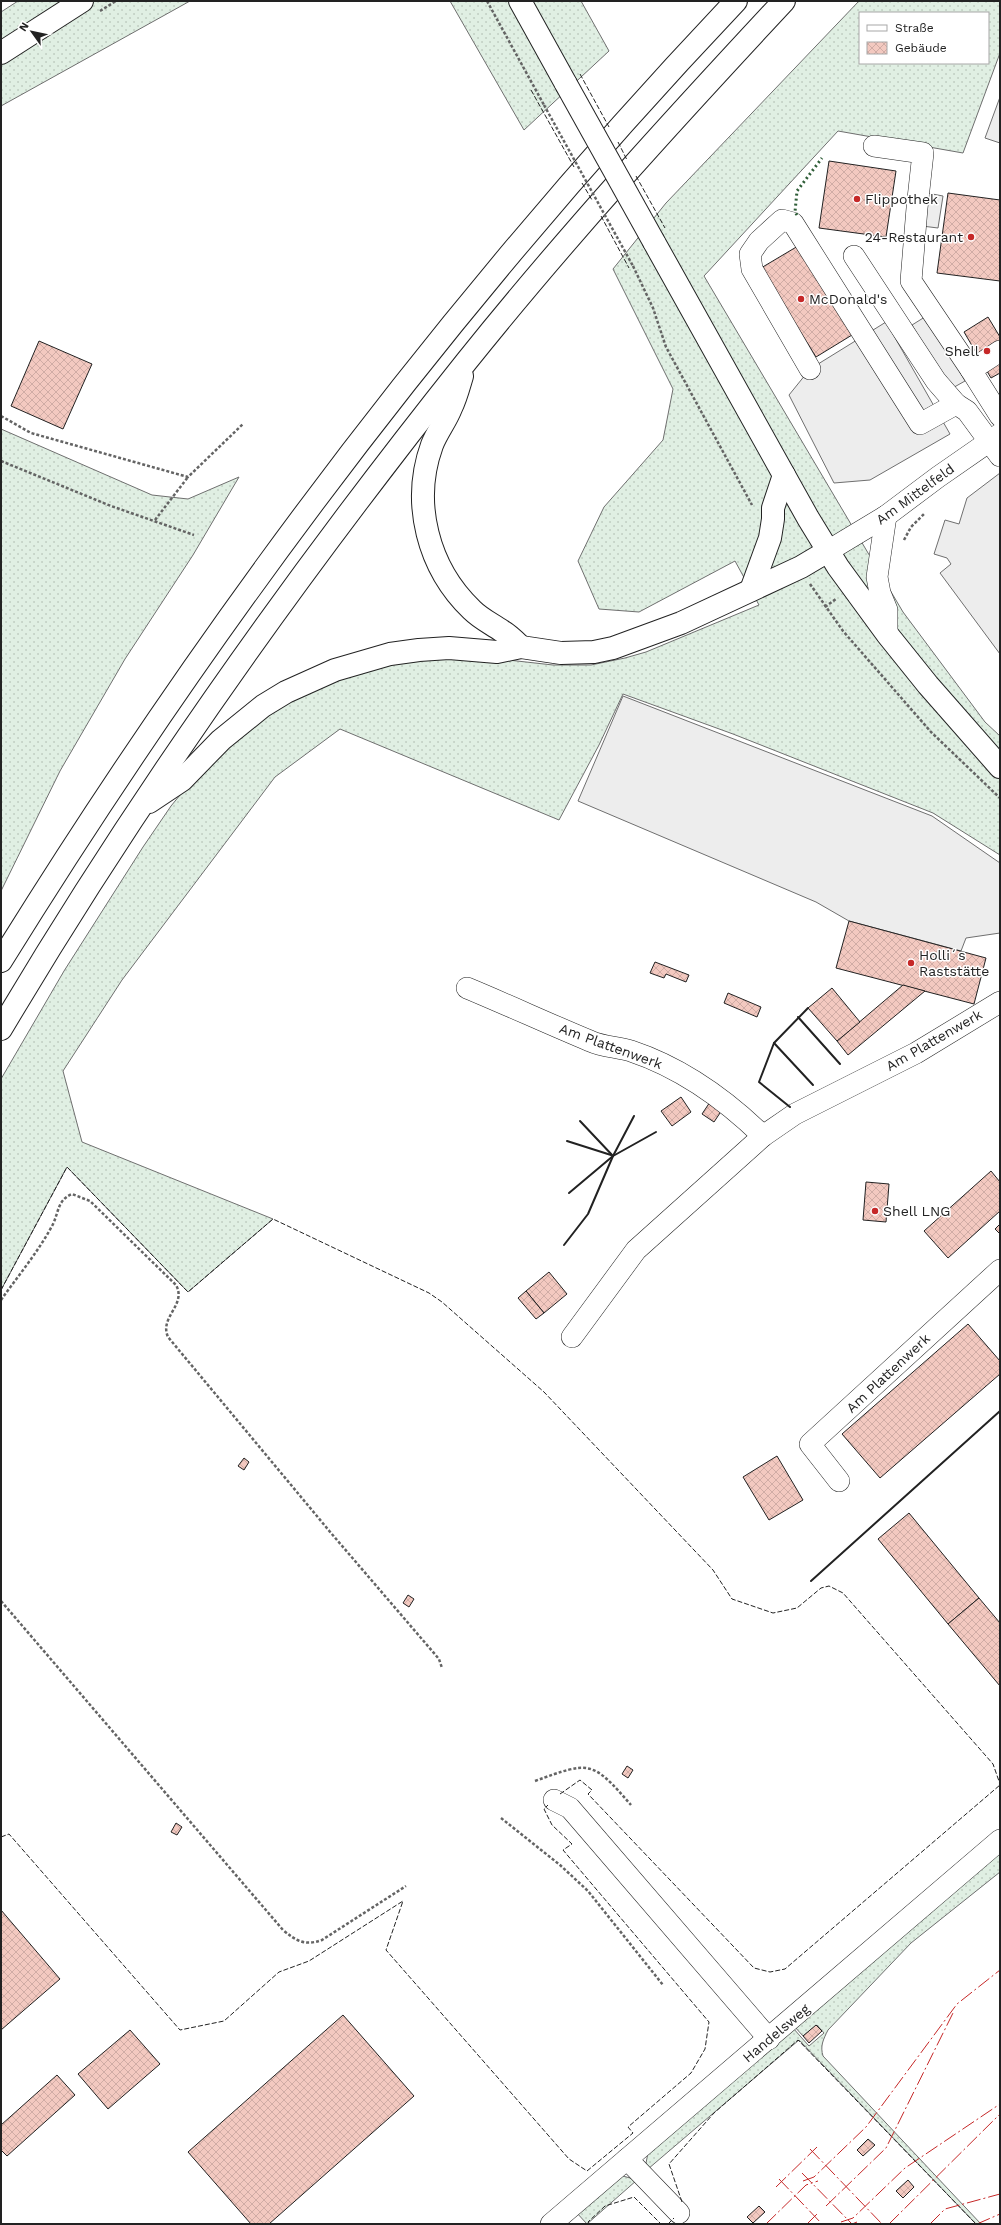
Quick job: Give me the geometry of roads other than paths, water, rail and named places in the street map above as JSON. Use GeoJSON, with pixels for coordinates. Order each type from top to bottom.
{"type":"FeatureCollection","features":[{"type":"Feature","properties":{"kind":"main road"},"geometry":{"type":"LineString","coordinates":[[1,53],[82,1]]}},
{"type":"Feature","properties":{"kind":"main road"},"geometry":{"type":"LineString","coordinates":[[520,1],[784,476],[828,551],[852,587],[887,634],[958,721],[1000,767]]}},
{"type":"Feature","properties":{"kind":"main road"},"geometry":{"type":"LineString","coordinates":[[1,961],[69,851],[176,691],[290,531],[388,403],[561,194],[673,68],[736,1]]}},
{"type":"Feature","properties":{"kind":"main road"},"geometry":{"type":"LineString","coordinates":[[1,1029],[138,810],[232,673],[342,521],[467,361],[590,215],[686,107],[784,1]]}},
{"type":"Feature","properties":{"kind":"main road"},"geometry":{"type":"LineString","coordinates":[[467,361],[451,408],[432,446],[426,465],[423,504],[425,524],[437,562],[459,596],[473,611],[502,631],[521,647]]}},
{"type":"Feature","properties":{"kind":"main road"},"geometry":{"type":"LineString","coordinates":[[751,590],[770,538],[773,519],[772,508],[784,476]]}},
{"type":"Feature","properties":{"kind":"main road"},"geometry":{"type":"LineString","coordinates":[[138,810],[182,780],[241,722],[280,696],[310,680],[361,661],[390,654],[449,648],[497,652],[521,647],[561,653],[594,652],[613,648],[660,632],[801,567],[828,551]]}},
{"type":"Feature","properties":{"kind":"street"},"geometry":{"type":"LineString","coordinates":[[874,146],[923,153],[917,208],[912,281],[1000,416]]}},
{"type":"Feature","properties":{"kind":"street"},"geometry":{"type":"LineString","coordinates":[[810,369],[752,269],[750,254],[759,241],[782,220],[793,223],[920,424],[956,404]]}},
{"type":"Feature","properties":{"kind":"street"},"geometry":{"type":"LineString","coordinates":[[854,256],[936,381],[956,404],[967,411],[997,444]]}},
{"type":"Feature","properties":{"kind":"street"},"geometry":{"type":"LineString","coordinates":[[971,370],[1000,351]]}},
{"type":"Feature","properties":{"kind":"street","name":"Am Mittelfeld"},"geometry":{"type":"LineString","coordinates":[[828,551],[886,516],[938,477],[997,444]]}},
{"type":"Feature","properties":{"kind":"street"},"geometry":{"type":"LineString","coordinates":[[886,516],[877,578],[880,593],[887,610],[887,634]]}},
{"type":"Feature","properties":{"kind":"street","name":"Am Plattenwerk"},"geometry":{"type":"LineString","coordinates":[[467,988],[592,1042],[631,1051],[666,1066],[714,1094],[738,1111],[763,1136]]}},
{"type":"Feature","properties":{"kind":"street","name":"Am Plattenwerk"},"geometry":{"type":"LineString","coordinates":[[572,1337],[636,1250],[763,1136],[794,1114],[916,1053],[1000,1002]]}},
{"type":"Feature","properties":{"kind":"street","name":"Am Plattenwerk"},"geometry":{"type":"LineString","coordinates":[[840,1481],[810,1444],[1000,1270]]}},
{"type":"Feature","properties":{"kind":"street"},"geometry":{"type":"LineString","coordinates":[[554,1800],[570,1808],[769,2039]]}},
{"type":"Feature","properties":{"kind":"street","name":"Handelsweg"},"geometry":{"type":"LineString","coordinates":[[551,2224],[1000,1840]]}},
{"type":"Feature","properties":{"kind":"street"},"geometry":{"type":"LineString","coordinates":[[627,2159],[680,2213]]}},
{"type":"Feature","properties":{"kind":"place","name":"Flippothek"},"geometry":{"type":"Point","coordinates":[857,199]}},
{"type":"Feature","properties":{"kind":"place","name":"24-Restaurant"},"geometry":{"type":"Point","coordinates":[971,237]}},
{"type":"Feature","properties":{"kind":"place","name":"McDonald's"},"geometry":{"type":"Point","coordinates":[801,299]}},
{"type":"Feature","properties":{"kind":"place","name":"Shell"},"geometry":{"type":"Point","coordinates":[987,351]}},
{"type":"Feature","properties":{"kind":"place","name":"Holli´s Raststätte"},"geometry":{"type":"Point","coordinates":[911,963]}},
{"type":"Feature","properties":{"kind":"place","name":"Shell LNG"},"geometry":{"type":"Point","coordinates":[875,1211]}}]}
